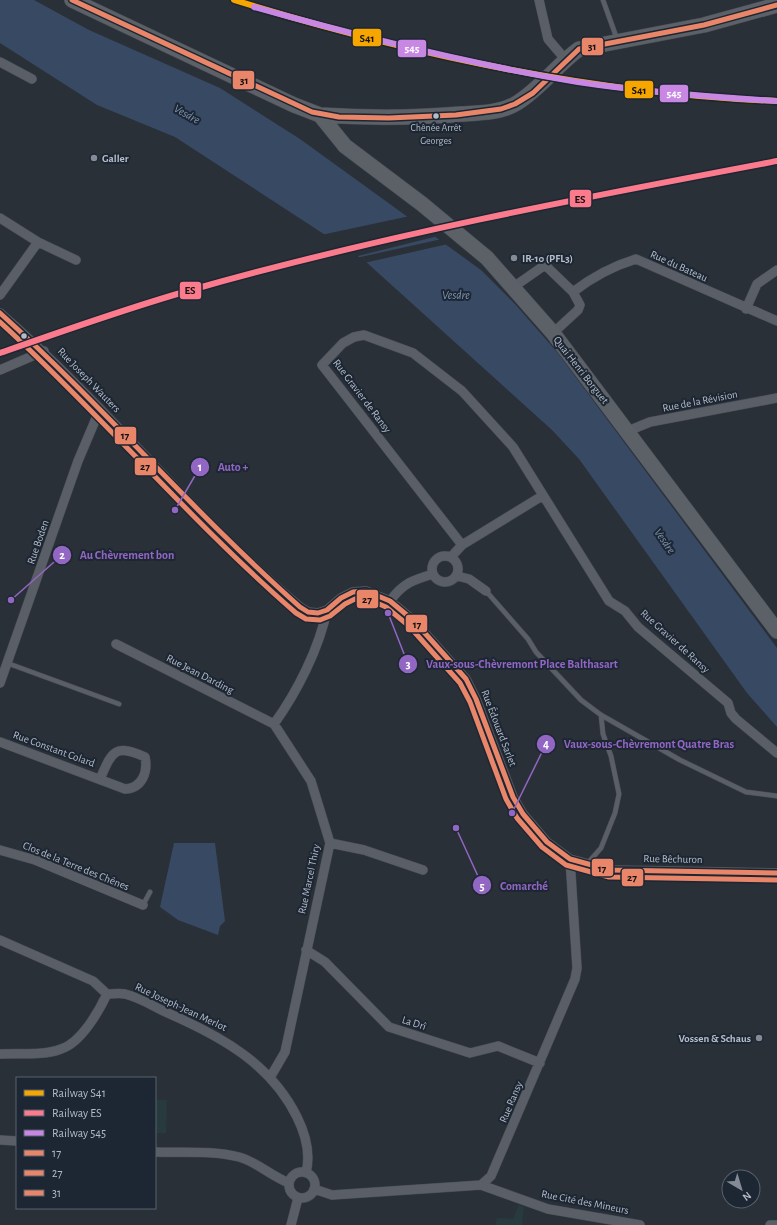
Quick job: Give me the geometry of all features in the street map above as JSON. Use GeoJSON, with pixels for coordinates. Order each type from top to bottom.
{"type":"FeatureCollection","features":[{"type":"Feature","properties":{"kind":"main road"},"geometry":{"type":"LineString","coordinates":[[72,0],[294,105],[320,115],[354,117],[425,117],[495,111],[516,104],[538,88],[565,59],[579,49],[618,40],[704,25],[777,4]]}},
{"type":"Feature","properties":{"kind":"main road","name":"Quai Henri Borguet"},"geometry":{"type":"LineString","coordinates":[[320,115],[345,146],[430,210],[476,248],[553,333],[777,631]]}},
{"type":"Feature","properties":{"kind":"main road"},"geometry":{"type":"LineString","coordinates":[[345,146],[345,130],[354,117]]}},
{"type":"Feature","properties":{"kind":"street"},"geometry":{"type":"LineString","coordinates":[[538,0],[548,39],[565,59]]}},
{"type":"Feature","properties":{"kind":"street"},"geometry":{"type":"LineString","coordinates":[[0,62],[32,79]]}},
{"type":"Feature","properties":{"kind":"street"},"geometry":{"type":"LineString","coordinates":[[0,218],[38,242],[76,260]]}},
{"type":"Feature","properties":{"kind":"street"},"geometry":{"type":"LineString","coordinates":[[0,295],[38,242]]}},
{"type":"Feature","properties":{"kind":"street","name":"Rue du Bateau"},"geometry":{"type":"LineString","coordinates":[[573,292],[584,283],[622,263],[636,260],[746,309],[777,321]]}},
{"type":"Feature","properties":{"kind":"street"},"geometry":{"type":"LineString","coordinates":[[512,288],[545,265],[573,292],[580,305],[578,310],[553,333]]}},
{"type":"Feature","properties":{"kind":"street"},"geometry":{"type":"LineString","coordinates":[[746,309],[756,284],[777,270]]}},
{"type":"Feature","properties":{"kind":"street","name":"Rue Joseph Wauters"},"geometry":{"type":"LineString","coordinates":[[0,313],[44,351],[258,572],[308,612],[318,613],[327,610]]}},
{"type":"Feature","properties":{"kind":"street","name":"Rue Gravier de Ransy"},"geometry":{"type":"LineString","coordinates":[[462,545],[322,365],[343,343],[354,337],[364,336],[413,353],[462,391],[514,447],[542,496],[609,601],[625,611],[638,627],[728,703],[731,713],[736,719],[777,753]]}},
{"type":"Feature","properties":{"kind":"street"},"geometry":{"type":"LineString","coordinates":[[0,370],[44,351]]}},
{"type":"Feature","properties":{"kind":"street","name":"Rue de la Révision"},"geometry":{"type":"LineString","coordinates":[[628,431],[650,422],[777,398]]}},
{"type":"Feature","properties":{"kind":"street","name":"Rue Boden"},"geometry":{"type":"LineString","coordinates":[[0,683],[78,461],[100,409]]}},
{"type":"Feature","properties":{"kind":"street"},"geometry":{"type":"LineString","coordinates":[[451,557],[462,545],[542,496]]}},
{"type":"Feature","properties":{"kind":"street"},"geometry":{"type":"LineString","coordinates":[[442,556],[451,557],[457,563],[457,576],[446,582],[439,580],[433,574],[433,565],[435,561],[442,556]]}},
{"type":"Feature","properties":{"kind":"street"},"geometry":{"type":"LineString","coordinates":[[390,601],[403,586],[413,580],[433,574]]}},
{"type":"Feature","properties":{"kind":"street"},"geometry":{"type":"LineString","coordinates":[[457,576],[469,579],[486,591]]}},
{"type":"Feature","properties":{"kind":"street","name":"Rue Édouard Sarlet"},"geometry":{"type":"LineString","coordinates":[[327,610],[341,598],[353,592],[366,591],[390,601],[423,629],[466,679],[476,699],[513,797],[520,809],[547,842],[570,859]]}},
{"type":"Feature","properties":{"kind":"street"},"geometry":{"type":"LineString","coordinates":[[274,724],[290,702],[324,628],[327,610]]}},
{"type":"Feature","properties":{"kind":"street","name":"Rue Jean Darding"},"geometry":{"type":"LineString","coordinates":[[116,644],[274,724]]}},
{"type":"Feature","properties":{"kind":"street","name":"Rue Marcel Thiry"},"geometry":{"type":"LineString","coordinates":[[271,1076],[286,1052],[306,950],[330,843],[311,781],[274,724]]}},
{"type":"Feature","properties":{"kind":"street","name":"Rue Constant Colard"},"geometry":{"type":"LineString","coordinates":[[0,742],[125,789],[132,789],[141,782],[147,768],[145,757],[129,750],[124,749],[118,751],[108,760],[100,779]]}},
{"type":"Feature","properties":{"kind":"street"},"geometry":{"type":"LineString","coordinates":[[330,843],[364,850],[423,870]]}},
{"type":"Feature","properties":{"kind":"street","name":"Clos de la Terre des Chênes"},"geometry":{"type":"LineString","coordinates":[[0,850],[35,860],[143,905]]}},
{"type":"Feature","properties":{"kind":"street","name":"Rue Bêchuron"},"geometry":{"type":"LineString","coordinates":[[570,859],[586,865],[610,870],[777,873]]}},
{"type":"Feature","properties":{"kind":"street","name":"Rue Ransy"},"geometry":{"type":"LineString","coordinates":[[481,1185],[491,1176],[575,979],[577,968],[570,859]]}},
{"type":"Feature","properties":{"kind":"street"},"geometry":{"type":"LineString","coordinates":[[0,940],[93,981],[107,994],[98,1014],[69,1045],[61,1050],[0,1054]]}},
{"type":"Feature","properties":{"kind":"street","name":"La Drî"},"geometry":{"type":"LineString","coordinates":[[306,950],[325,962],[389,1027],[470,1053],[498,1046],[540,1063]]}},
{"type":"Feature","properties":{"kind":"street","name":"Rue Joseph-Jean Merlot"},"geometry":{"type":"LineString","coordinates":[[107,994],[125,994],[203,1028],[236,1048],[271,1076],[290,1102],[306,1134],[308,1154],[306,1173]]}},
{"type":"Feature","properties":{"kind":"street"},"geometry":{"type":"LineString","coordinates":[[0,1140],[16,1141]]}},
{"type":"Feature","properties":{"kind":"street"},"geometry":{"type":"LineString","coordinates":[[156,1152],[221,1154],[239,1157],[250,1161],[289,1183]]}},
{"type":"Feature","properties":{"kind":"street"},"geometry":{"type":"LineString","coordinates":[[306,1173],[314,1181],[314,1189],[306,1197],[298,1198],[290,1190],[289,1183],[295,1174],[306,1173]]}},
{"type":"Feature","properties":{"kind":"street"},"geometry":{"type":"LineString","coordinates":[[314,1189],[332,1195],[481,1185]]}},
{"type":"Feature","properties":{"kind":"street","name":"Rue Cité des Mineurs"},"geometry":{"type":"LineString","coordinates":[[481,1185],[548,1209],[640,1225]]}},
{"type":"Feature","properties":{"kind":"street"},"geometry":{"type":"LineString","coordinates":[[291,1225],[298,1198]]}},
{"type":"Feature","properties":{"kind":"street"},"geometry":{"type":"LineString","coordinates":[[770,1225],[777,1225]]}},
{"type":"Feature","properties":{"kind":"lane"},"geometry":{"type":"LineString","coordinates":[[603,0],[618,40]]}},
{"type":"Feature","properties":{"kind":"lane"},"geometry":{"type":"LineString","coordinates":[[486,591],[528,639],[536,652],[581,700],[601,715],[680,760],[746,792],[777,796]]}},
{"type":"Feature","properties":{"kind":"lane"},"geometry":{"type":"LineString","coordinates":[[7,663],[119,704]]}},
{"type":"Feature","properties":{"kind":"lane"},"geometry":{"type":"LineString","coordinates":[[586,865],[601,848],[615,813],[619,794],[611,756],[603,734],[601,715]]}},
{"type":"Feature","properties":{"kind":"lane"},"geometry":{"type":"LineString","coordinates":[[143,905],[150,892]]}},
{"type":"Feature","properties":{"kind":"green space"},"geometry":{"type":"Polygon","coordinates":[[[156,1100],[167,1100],[166,1133],[156,1133],[156,1100]]]}},
{"type":"Feature","properties":{"kind":"green space"},"geometry":{"type":"Polygon","coordinates":[[[519,1205],[524,1207],[522,1225],[495,1225],[497,1218],[513,1219],[519,1205]]]}},
{"type":"Feature","properties":{"kind":"water","name":"Vesdre"},"geometry":{"type":"Polygon","coordinates":[[[0,0],[34,0],[89,30],[220,88],[300,139],[481,270],[515,304],[557,352],[777,648],[777,727],[747,693],[579,459],[552,430],[365,261],[175,137],[97,105],[0,43],[0,0]]]}},
{"type":"Feature","properties":{"kind":"water"},"geometry":{"type":"Polygon","coordinates":[[[174,843],[215,843],[225,921],[220,926],[218,935],[178,920],[160,907],[174,843]]]}},
{"type":"Feature","properties":{"kind":"pier"},"geometry":{"type":"Polygon","coordinates":[[[410,216],[438,236],[354,257],[321,235],[410,216]]]}},
{"type":"Feature","properties":{"kind":"pier"},"geometry":{"type":"Polygon","coordinates":[[[442,239],[448,244],[364,263],[356,258],[442,239]]]}},
{"type":"Feature","properties":{"kind":"rail line","name":"S41"},"geometry":{"type":"LineString","coordinates":[[234,0],[367,38],[502,68],[640,90],[709,97],[777,101]]}},
{"type":"Feature","properties":{"kind":"rail line","name":"545"},"geometry":{"type":"LineString","coordinates":[[254,7],[415,49],[537,75],[603,86],[702,96],[777,101]]}},
{"type":"Feature","properties":{"kind":"rail line","name":"ES"},"geometry":{"type":"LineString","coordinates":[[0,353],[167,297],[336,252],[483,219],[777,161]]}},
{"type":"Feature","properties":{"kind":"transit line","name":"31"},"geometry":{"type":"LineString","coordinates":[[72,0],[312,112],[339,117],[389,118],[456,115],[501,109],[515,104],[533,93],[579,49],[704,25],[777,5]]}},
{"type":"Feature","properties":{"kind":"transit line","name":"17"},"geometry":{"type":"LineString","coordinates":[[0,313],[76,386],[223,535],[300,607],[308,612],[318,613],[327,610],[341,598],[353,592],[366,591],[390,601],[414,621],[466,679],[476,699],[513,797],[523,814],[547,842],[570,859],[610,870],[777,873]]}},
{"type":"Feature","properties":{"kind":"transit line","name":"27"},"geometry":{"type":"LineString","coordinates":[[0,322],[38,357],[220,542],[296,613],[306,619],[320,620],[330,616],[345,604],[355,599],[365,598],[386,607],[409,626],[460,683],[470,702],[506,799],[517,818],[542,847],[566,865],[609,877],[777,880]]}},
{"type":"Feature","properties":{"kind":"place","name":"Chênée Arrêt Georges"},"geometry":{"type":"Point","coordinates":[436,116]}},
{"type":"Feature","properties":{"kind":"place","name":"Galler"},"geometry":{"type":"Point","coordinates":[94,158]}},
{"type":"Feature","properties":{"kind":"place","name":"IR-10 (PFL3)"},"geometry":{"type":"Point","coordinates":[514,258]}},
{"type":"Feature","properties":{"kind":"place","name":"Auto +"},"geometry":{"type":"Point","coordinates":[175,510]}},
{"type":"Feature","properties":{"kind":"place","name":"Au Chèvrement bon"},"geometry":{"type":"Point","coordinates":[11,600]}},
{"type":"Feature","properties":{"kind":"place","name":"Vaux-sous-Chèvremont Place Balthasart"},"geometry":{"type":"Point","coordinates":[388,613]}},
{"type":"Feature","properties":{"kind":"place","name":"Vaux-sous-Chèvremont Quatre Bras"},"geometry":{"type":"Point","coordinates":[512,813]}},
{"type":"Feature","properties":{"kind":"place","name":"Comarché"},"geometry":{"type":"Point","coordinates":[456,828]}},
{"type":"Feature","properties":{"kind":"place","name":"Vossen & Schaus"},"geometry":{"type":"Point","coordinates":[759,1038]}}]}
